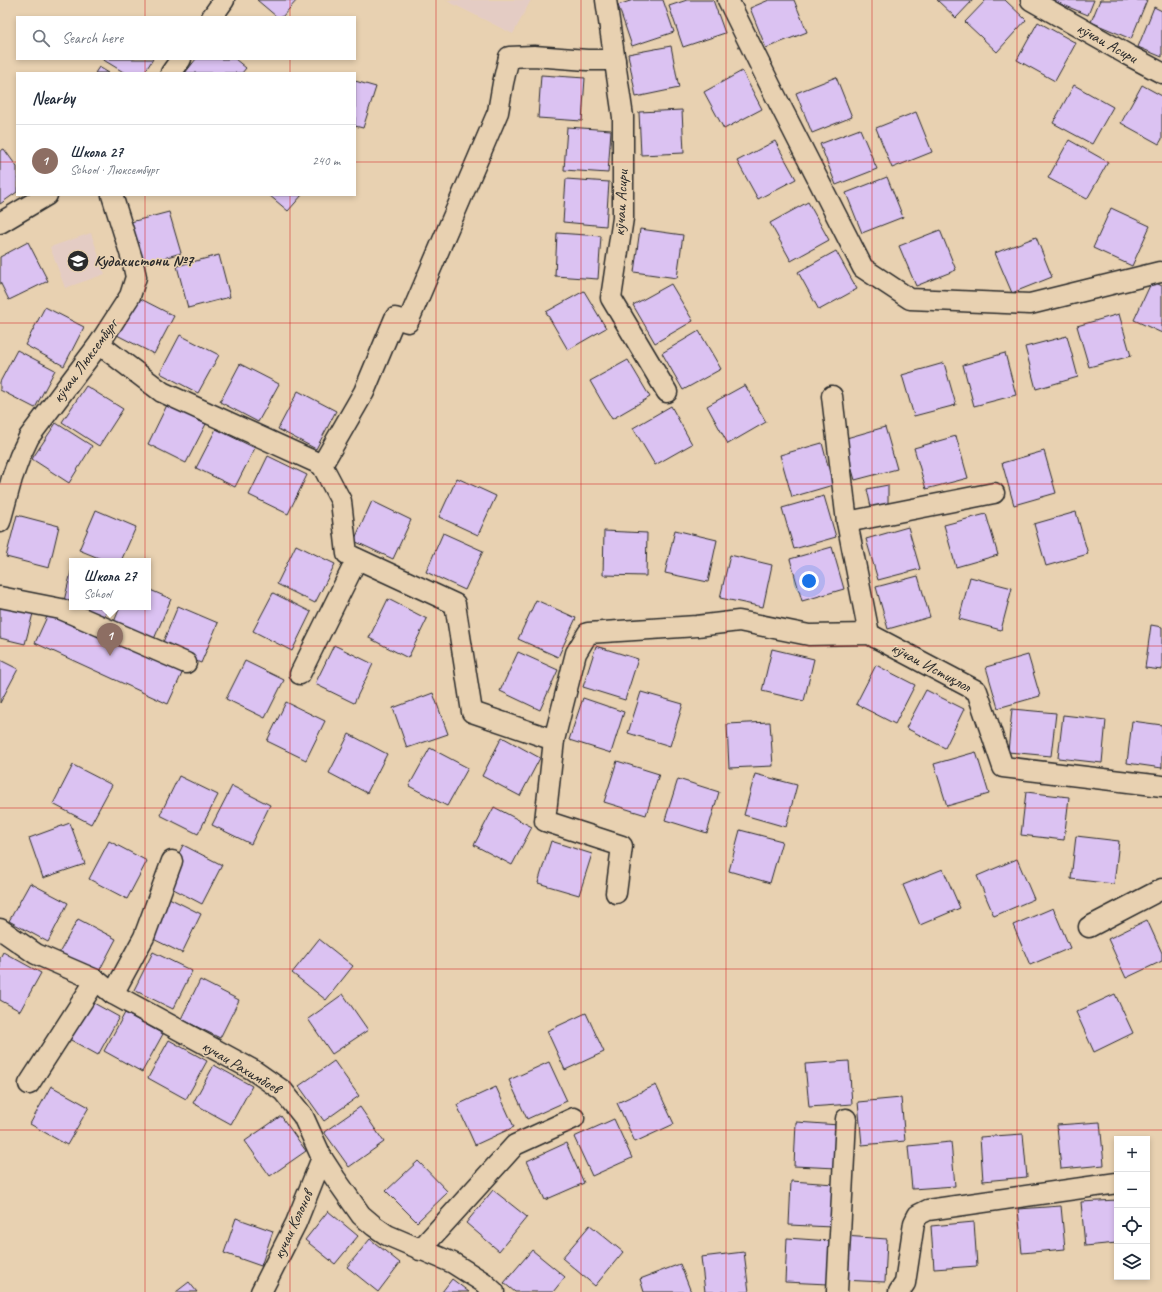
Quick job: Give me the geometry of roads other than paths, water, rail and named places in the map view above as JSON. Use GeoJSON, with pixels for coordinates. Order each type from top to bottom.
{"type":"FeatureCollection","features":[{"type":"Feature","properties":{"kind":"street"},"geometry":{"type":"LineString","coordinates":[[213,16],[224,0]]}},
{"type":"Feature","properties":{"kind":"street","name":"кӯчаи Асири"},"geometry":{"type":"LineString","coordinates":[[606,0],[623,117],[623,218],[611,298],[667,392]]}},
{"type":"Feature","properties":{"kind":"street"},"geometry":{"type":"LineString","coordinates":[[728,0],[863,268],[910,299],[1030,304],[1160,272]]}},
{"type":"Feature","properties":{"kind":"street","name":"кӯчаи Асири"},"geometry":{"type":"LineString","coordinates":[[1031,0],[1162,73]]}},
{"type":"Feature","properties":{"kind":"street"},"geometry":{"type":"LineString","coordinates":[[322,465],[364,392],[395,318],[408,322],[498,112],[509,57],[534,56],[587,60],[615,60]]}},
{"type":"Feature","properties":{"kind":"street"},"geometry":{"type":"LineString","coordinates":[[172,72],[180,60]]}},
{"type":"Feature","properties":{"kind":"street"},"geometry":{"type":"LineString","coordinates":[[0,223],[45,196]]}},
{"type":"Feature","properties":{"kind":"street","name":"кӯчаи Люксембург"},"geometry":{"type":"LineString","coordinates":[[0,522],[12,478],[29,437],[99,344],[130,296],[136,277],[132,259],[112,196]]}},
{"type":"Feature","properties":{"kind":"street"},"geometry":{"type":"LineString","coordinates":[[99,344],[162,392],[322,465],[341,501],[347,554],[455,604],[472,712],[554,740],[544,821],[622,846],[616,893]]}},
{"type":"Feature","properties":{"kind":"street"},"geometry":{"type":"LineString","coordinates":[[832,396],[847,522],[869,634]]}},
{"type":"Feature","properties":{"kind":"street"},"geometry":{"type":"LineString","coordinates":[[847,522],[994,493]]}},
{"type":"Feature","properties":{"kind":"street"},"geometry":{"type":"LineString","coordinates":[[300,674],[357,559]]}},
{"type":"Feature","properties":{"kind":"street"},"geometry":{"type":"LineString","coordinates":[[0,597],[62,609],[186,663]]}},
{"type":"Feature","properties":{"kind":"street","name":"кӯчаи Истиқлол"},"geometry":{"type":"LineString","coordinates":[[554,740],[576,653],[588,633],[697,626],[739,621],[809,635],[869,634],[977,691],[1003,767],[1162,786]]}},
{"type":"Feature","properties":{"kind":"street"},"geometry":{"type":"LineString","coordinates":[[113,994],[144,937],[172,861]]}},
{"type":"Feature","properties":{"kind":"street"},"geometry":{"type":"LineString","coordinates":[[1089,927],[1162,889]]}},
{"type":"Feature","properties":{"kind":"street","name":"кучаи Рахимбоев"},"geometry":{"type":"LineString","coordinates":[[0,930],[36,954],[96,980],[113,994],[252,1070],[283,1090],[303,1116],[322,1158],[334,1178],[362,1215],[387,1235],[453,1263],[483,1282],[494,1292]]}},
{"type":"Feature","properties":{"kind":"street"},"geometry":{"type":"LineString","coordinates":[[29,1084],[96,980]]}},
{"type":"Feature","properties":{"kind":"street"},"geometry":{"type":"LineString","coordinates":[[420,1250],[515,1145],[574,1118]]}},
{"type":"Feature","properties":{"kind":"street"},"geometry":{"type":"LineString","coordinates":[[837,1292],[846,1119]]}},
{"type":"Feature","properties":{"kind":"street","name":"кучаи Колонов"},"geometry":{"type":"LineString","coordinates":[[261,1292],[296,1223],[322,1158]]}},
{"type":"Feature","properties":{"kind":"street"},"geometry":{"type":"LineString","coordinates":[[899,1292],[905,1283],[914,1223],[918,1215],[928,1210],[1114,1184]]}},
{"type":"Feature","properties":{"kind":"place","name":"Кудакистони №7"},"geometry":{"type":"Point","coordinates":[78,261]}},
{"type":"Feature","properties":{"kind":"place","name":"Школа 27"},"geometry":{"type":"Point","coordinates":[110,656]}}]}
